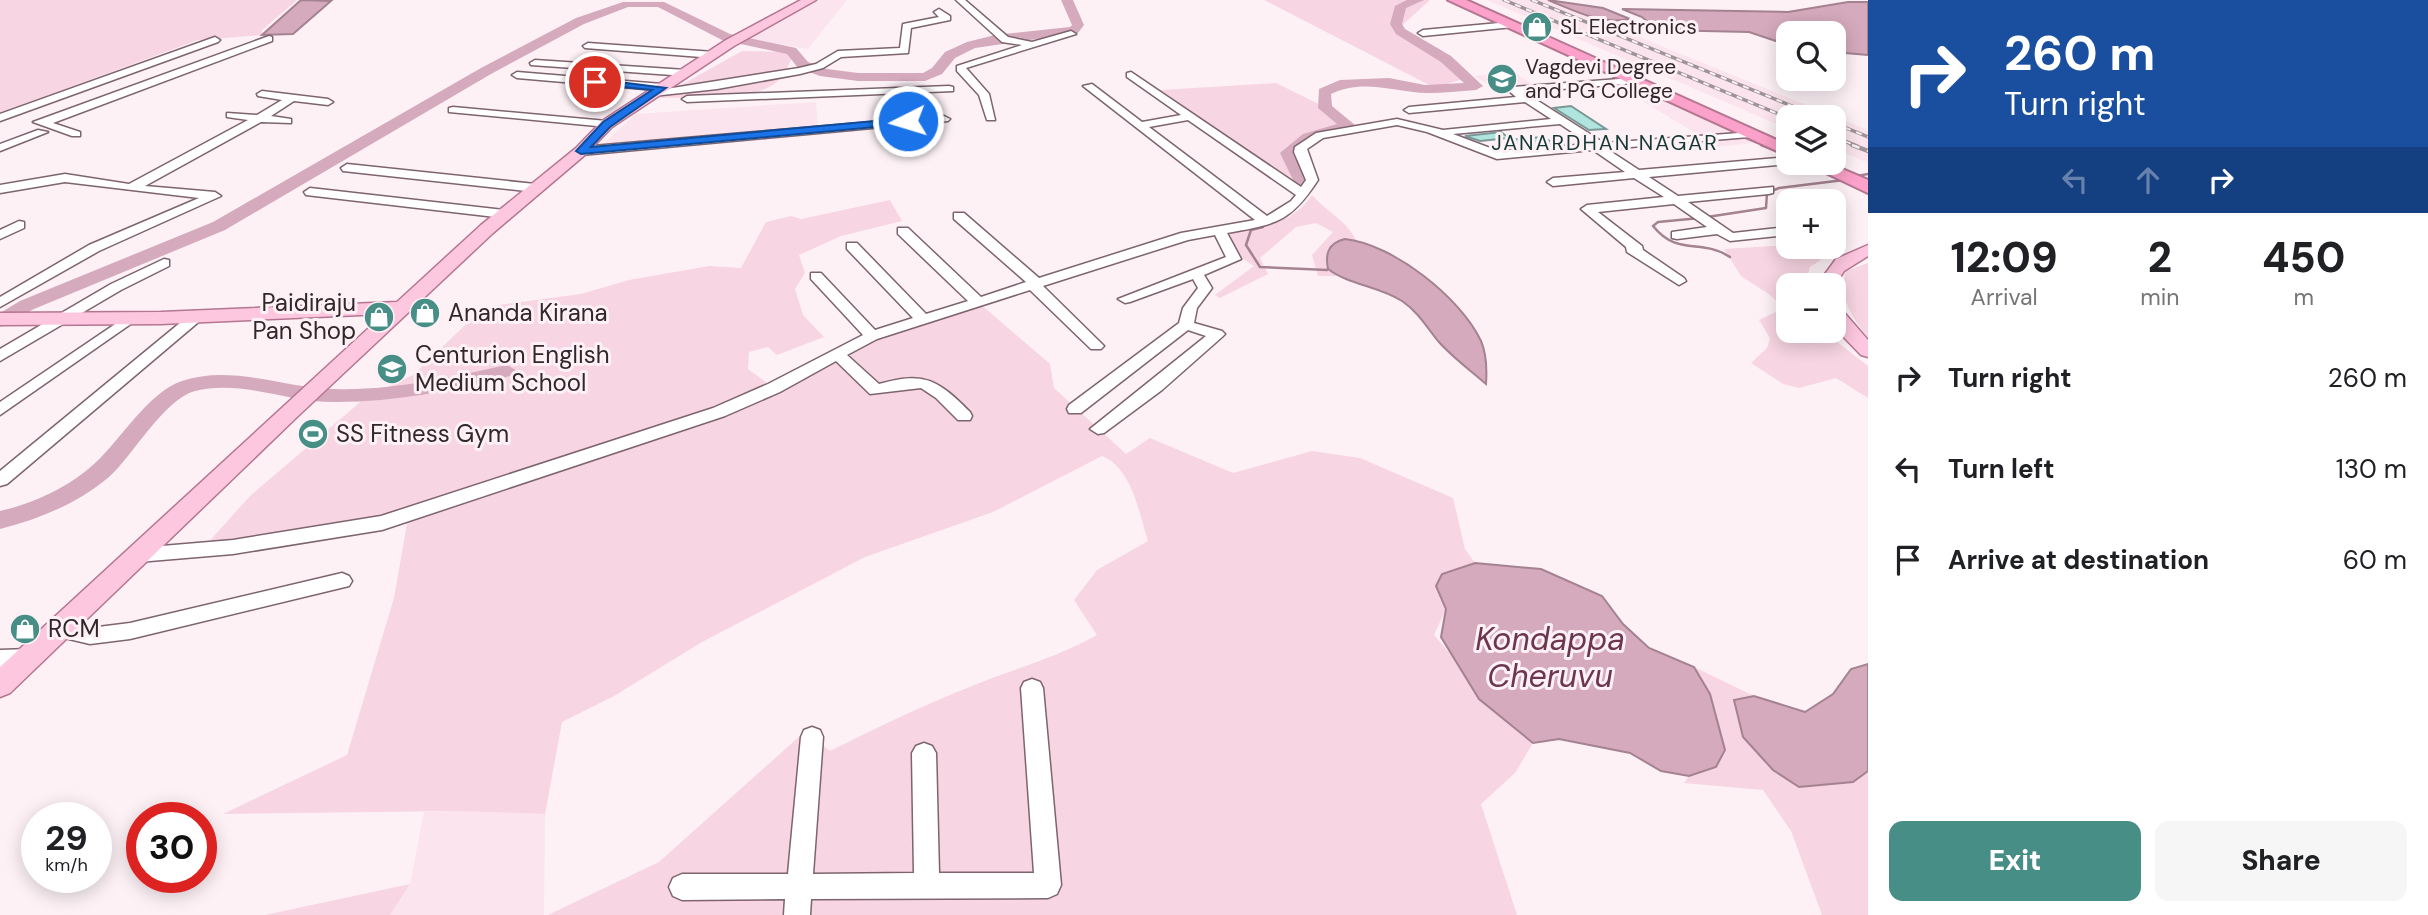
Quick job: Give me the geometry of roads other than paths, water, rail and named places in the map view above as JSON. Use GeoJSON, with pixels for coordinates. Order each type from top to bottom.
{"type":"FeatureCollection","features":[{"type":"Feature","properties":{"kind":"highway"},"geometry":{"type":"LineString","coordinates":[[1455,0],[1776,146]]}},
{"type":"Feature","properties":{"kind":"highway"},"geometry":{"type":"LineString","coordinates":[[1841,175],[1868,187]]}},
{"type":"Feature","properties":{"kind":"main road"},"geometry":{"type":"LineString","coordinates":[[0,685],[290,411],[504,214],[581,151],[613,120],[735,40],[810,0]]}},
{"type":"Feature","properties":{"kind":"main road"},"geometry":{"type":"LineString","coordinates":[[1830,273],[1845,260],[1868,250]]}},
{"type":"Feature","properties":{"kind":"main road"},"geometry":{"type":"LineString","coordinates":[[6,319],[197,316],[403,307]]}},
{"type":"Feature","properties":{"kind":"main road"},"geometry":{"type":"LineString","coordinates":[[1846,330],[1868,351]]}},
{"type":"Feature","properties":{"kind":"street"},"geometry":{"type":"LineString","coordinates":[[960,0],[1002,37],[1032,43]]}},
{"type":"Feature","properties":{"kind":"street"},"geometry":{"type":"LineString","coordinates":[[652,94],[680,92],[790,73],[831,61],[838,54],[905,51],[905,26],[947,18],[939,12]]}},
{"type":"Feature","properties":{"kind":"street"},"geometry":{"type":"LineString","coordinates":[[1423,33],[1510,24]]}},
{"type":"Feature","properties":{"kind":"street"},"geometry":{"type":"LineString","coordinates":[[991,118],[984,94],[961,69],[962,66],[1032,43],[1071,34]]}},
{"type":"Feature","properties":{"kind":"street"},"geometry":{"type":"LineString","coordinates":[[0,148],[43,128],[269,39]]}},
{"type":"Feature","properties":{"kind":"street"},"geometry":{"type":"LineString","coordinates":[[0,118],[215,40]]}},
{"type":"Feature","properties":{"kind":"street"},"geometry":{"type":"LineString","coordinates":[[588,46],[714,55]]}},
{"type":"Feature","properties":{"kind":"street"},"geometry":{"type":"LineString","coordinates":[[535,63],[686,73]]}},
{"type":"Feature","properties":{"kind":"street"},"geometry":{"type":"LineString","coordinates":[[517,75],[652,94],[948,89]]}},
{"type":"Feature","properties":{"kind":"street"},"geometry":{"type":"LineString","coordinates":[[1131,75],[1303,194]]}},
{"type":"Feature","properties":{"kind":"street"},"geometry":{"type":"LineString","coordinates":[[1632,81],[1513,90],[1730,237],[1776,231]]}},
{"type":"Feature","properties":{"kind":"street"},"geometry":{"type":"LineString","coordinates":[[1088,86],[1261,219]]}},
{"type":"Feature","properties":{"kind":"street"},"geometry":{"type":"LineString","coordinates":[[262,94],[328,102]]}},
{"type":"Feature","properties":{"kind":"street"},"geometry":{"type":"LineString","coordinates":[[131,188],[292,98]]}},
{"type":"Feature","properties":{"kind":"street"},"geometry":{"type":"LineString","coordinates":[[1409,110],[1527,99]]}},
{"type":"Feature","properties":{"kind":"street"},"geometry":{"type":"LineString","coordinates":[[471,103],[613,120]]}},
{"type":"Feature","properties":{"kind":"street"},"geometry":{"type":"LineString","coordinates":[[0,109],[43,128],[76,134]]}},
{"type":"Feature","properties":{"kind":"street"},"geometry":{"type":"LineString","coordinates":[[453,110],[613,120]]}},
{"type":"Feature","properties":{"kind":"street"},"geometry":{"type":"LineString","coordinates":[[231,115],[287,121]]}},
{"type":"Feature","properties":{"kind":"street"},"geometry":{"type":"LineString","coordinates":[[1139,126],[1191,116]]}},
{"type":"Feature","properties":{"kind":"street"},"geometry":{"type":"LineString","coordinates":[[581,151],[944,119]]}},
{"type":"Feature","properties":{"kind":"street"},"geometry":{"type":"LineString","coordinates":[[1448,131],[1561,121]]}},
{"type":"Feature","properties":{"kind":"street"},"geometry":{"type":"LineString","coordinates":[[138,555],[233,547],[382,523],[719,412],[774,388],[872,336],[1186,236],[1261,219],[1296,204],[1312,180],[1300,152],[1301,147],[1320,135],[1371,124],[1411,123],[1497,155],[1749,134]]}},
{"type":"Feature","properties":{"kind":"street"},"geometry":{"type":"LineString","coordinates":[[1553,181],[1776,161]]}},
{"type":"Feature","properties":{"kind":"street"},"geometry":{"type":"LineString","coordinates":[[347,168],[536,188]]}},
{"type":"Feature","properties":{"kind":"street"},"geometry":{"type":"LineString","coordinates":[[0,189],[65,178],[215,196],[94,248],[0,303]]}},
{"type":"Feature","properties":{"kind":"street"},"geometry":{"type":"LineString","coordinates":[[1679,281],[1632,249],[1637,248],[1587,209],[1769,190]]}},
{"type":"Feature","properties":{"kind":"street"},"geometry":{"type":"LineString","coordinates":[[310,192],[504,214]]}},
{"type":"Feature","properties":{"kind":"street"},"geometry":{"type":"LineString","coordinates":[[959,216],[1034,284],[1096,346]]}},
{"type":"Feature","properties":{"kind":"street"},"geometry":{"type":"LineString","coordinates":[[0,235],[19,225]]}},
{"type":"Feature","properties":{"kind":"street"},"geometry":{"type":"LineString","coordinates":[[1125,299],[1234,259],[1219,230]]}},
{"type":"Feature","properties":{"kind":"street"},"geometry":{"type":"LineString","coordinates":[[1677,235],[1719,230]]}},
{"type":"Feature","properties":{"kind":"street"},"geometry":{"type":"LineString","coordinates":[[902,231],[979,303]]}},
{"type":"Feature","properties":{"kind":"street"},"geometry":{"type":"LineString","coordinates":[[852,246],[923,320]]}},
{"type":"Feature","properties":{"kind":"street"},"geometry":{"type":"LineString","coordinates":[[0,356],[164,263]]}},
{"type":"Feature","properties":{"kind":"street"},"geometry":{"type":"LineString","coordinates":[[1075,409],[1186,325],[1190,308],[1205,288],[1197,274]]}},
{"type":"Feature","properties":{"kind":"street"},"geometry":{"type":"LineString","coordinates":[[816,276],[872,336]]}},
{"type":"Feature","properties":{"kind":"street"},"geometry":{"type":"LineString","coordinates":[[1,481],[197,316]]}},
{"type":"Feature","properties":{"kind":"street"},"geometry":{"type":"LineString","coordinates":[[0,410],[130,318]]}},
{"type":"Feature","properties":{"kind":"street"},"geometry":{"type":"LineString","coordinates":[[1098,429],[1156,386],[1217,334],[1186,325]]}},
{"type":"Feature","properties":{"kind":"street"},"geometry":{"type":"LineString","coordinates":[[837,354],[876,390],[912,379],[936,387],[964,416]]}},
{"type":"Feature","properties":{"kind":"street"},"geometry":{"type":"LineString","coordinates":[[59,629],[90,636],[130,631],[342,581]]}},
{"type":"Feature","properties":{"kind":"street"},"geometry":{"type":"LineString","coordinates":[[0,659],[29,658]]}},
{"type":"Feature","properties":{"kind":"street"},"geometry":{"type":"LineString","coordinates":[[682,887],[1048,885],[1032,688]]}},
{"type":"Feature","properties":{"kind":"street"},"geometry":{"type":"LineString","coordinates":[[797,915],[812,737]]}},
{"type":"Feature","properties":{"kind":"street"},"geometry":{"type":"LineString","coordinates":[[924,753],[927,885]]}},
{"type":"Feature","properties":{"kind":"water"},"geometry":{"type":"Polygon","coordinates":[[[301,0],[331,1],[293,34],[262,35],[301,0]]]}},
{"type":"Feature","properties":{"kind":"water"},"geometry":{"type":"Polygon","coordinates":[[[1548,0],[1603,8],[1630,19],[1598,19],[1548,0]]]}},
{"type":"Feature","properties":{"kind":"water"},"geometry":{"type":"Polygon","coordinates":[[[1848,2],[1868,2],[1868,55],[1846,53],[1846,21],[1776,21],[1776,41],[1749,32],[1658,30],[1642,17],[1622,9],[1788,12],[1848,2]]]}},
{"type":"Feature","properties":{"kind":"water"},"geometry":{"type":"Polygon","coordinates":[[[1345,239],[1384,251],[1404,262],[1442,291],[1471,324],[1481,341],[1486,362],[1486,384],[1443,347],[1408,305],[1384,292],[1345,279],[1328,269],[1327,259],[1331,246],[1345,239]]]}},
{"type":"Feature","properties":{"kind":"water","name":"Kondappa Cheruvu"},"geometry":{"type":"Polygon","coordinates":[[[1475,563],[1541,569],[1602,596],[1623,624],[1649,648],[1694,667],[1710,694],[1725,750],[1716,767],[1689,776],[1661,771],[1630,753],[1559,739],[1533,743],[1479,699],[1441,637],[1446,609],[1436,586],[1442,574],[1475,563]]]}},
{"type":"Feature","properties":{"kind":"water"},"geometry":{"type":"Polygon","coordinates":[[[1868,664],[1868,771],[1853,782],[1799,787],[1773,770],[1743,737],[1734,700],[1754,696],[1805,712],[1833,694],[1851,669],[1868,664]]]}},
{"type":"Feature","properties":{"kind":"waterway"},"geometry":{"type":"LineString","coordinates":[[0,321],[27,305],[219,226],[486,71],[580,21],[627,4],[660,4],[726,37],[791,51],[803,65],[825,73],[858,77],[925,77],[937,71],[950,55],[971,45],[995,39],[1060,34],[1074,30],[1078,25],[1067,0]]}},
{"type":"Feature","properties":{"kind":"waterway"},"geometry":{"type":"LineString","coordinates":[[1302,183],[1288,153],[1308,137],[1348,125],[1325,108],[1324,92],[1340,84],[1389,82],[1425,89],[1476,86],[1446,59],[1400,31],[1396,24],[1401,6],[1418,0]]}},
{"type":"Feature","properties":{"kind":"waterway"},"geometry":{"type":"LineString","coordinates":[[1743,137],[1765,146]]}},
{"type":"Feature","properties":{"kind":"waterway"},"geometry":{"type":"LineString","coordinates":[[1659,145],[1652,145],[1666,144]]}},
{"type":"Feature","properties":{"kind":"waterway"},"geometry":{"type":"LineString","coordinates":[[1761,145],[1776,151]]}},
{"type":"Feature","properties":{"kind":"waterway"},"geometry":{"type":"LineString","coordinates":[[1857,176],[1868,174]]}},
{"type":"Feature","properties":{"kind":"waterway"},"geometry":{"type":"LineString","coordinates":[[1707,217],[1766,208],[1767,193],[1779,188],[1844,180]]}},
{"type":"Feature","properties":{"kind":"waterway"},"geometry":{"type":"LineString","coordinates":[[1700,218],[1658,222],[1653,226],[1672,241],[1709,248],[1730,257]]}},
{"type":"Feature","properties":{"kind":"waterway"},"geometry":{"type":"LineString","coordinates":[[1263,227],[1251,230],[1246,245],[1260,267],[1327,270]]}},
{"type":"Feature","properties":{"kind":"waterway"},"geometry":{"type":"LineString","coordinates":[[0,520],[37,511],[101,471],[150,414],[186,386],[230,381],[334,396],[419,390],[507,371]]}},
{"type":"Feature","properties":{"kind":"railway"},"geometry":{"type":"LineString","coordinates":[[1504,0],[1776,113]]}},
{"type":"Feature","properties":{"kind":"railway"},"geometry":{"type":"LineString","coordinates":[[1532,0],[1790,105]]}},
{"type":"Feature","properties":{"kind":"railway"},"geometry":{"type":"LineString","coordinates":[[1846,128],[1868,137]]}},
{"type":"Feature","properties":{"kind":"railway"},"geometry":{"type":"LineString","coordinates":[[1846,142],[1857,146]]}},
{"type":"Feature","properties":{"kind":"railway"},"geometry":{"type":"LineString","coordinates":[[1852,145],[1868,151]]}},
{"type":"Feature","properties":{"kind":"place","name":"SL Electronics"},"geometry":{"type":"Point","coordinates":[1537,27]}},
{"type":"Feature","properties":{"kind":"place","name":"Vagdevi Degree and PG College"},"geometry":{"type":"Point","coordinates":[1502,79]}},
{"type":"Feature","properties":{"kind":"place","name":"Ananda Kirana"},"geometry":{"type":"Point","coordinates":[425,313]}},
{"type":"Feature","properties":{"kind":"place","name":"Paidiraju Pan Shop"},"geometry":{"type":"Point","coordinates":[379,317]}},
{"type":"Feature","properties":{"kind":"place","name":"Centurion English Medium School"},"geometry":{"type":"Point","coordinates":[392,369]}},
{"type":"Feature","properties":{"kind":"place","name":"SS Fitness Gym"},"geometry":{"type":"Point","coordinates":[313,434]}},
{"type":"Feature","properties":{"kind":"place","name":"RCM"},"geometry":{"type":"Point","coordinates":[25,629]}},
{"type":"Feature","properties":{"kind":"district","name":"JANARDHAN NAGAR"},"geometry":{"type":"Point","coordinates":[1605,143]}}]}
